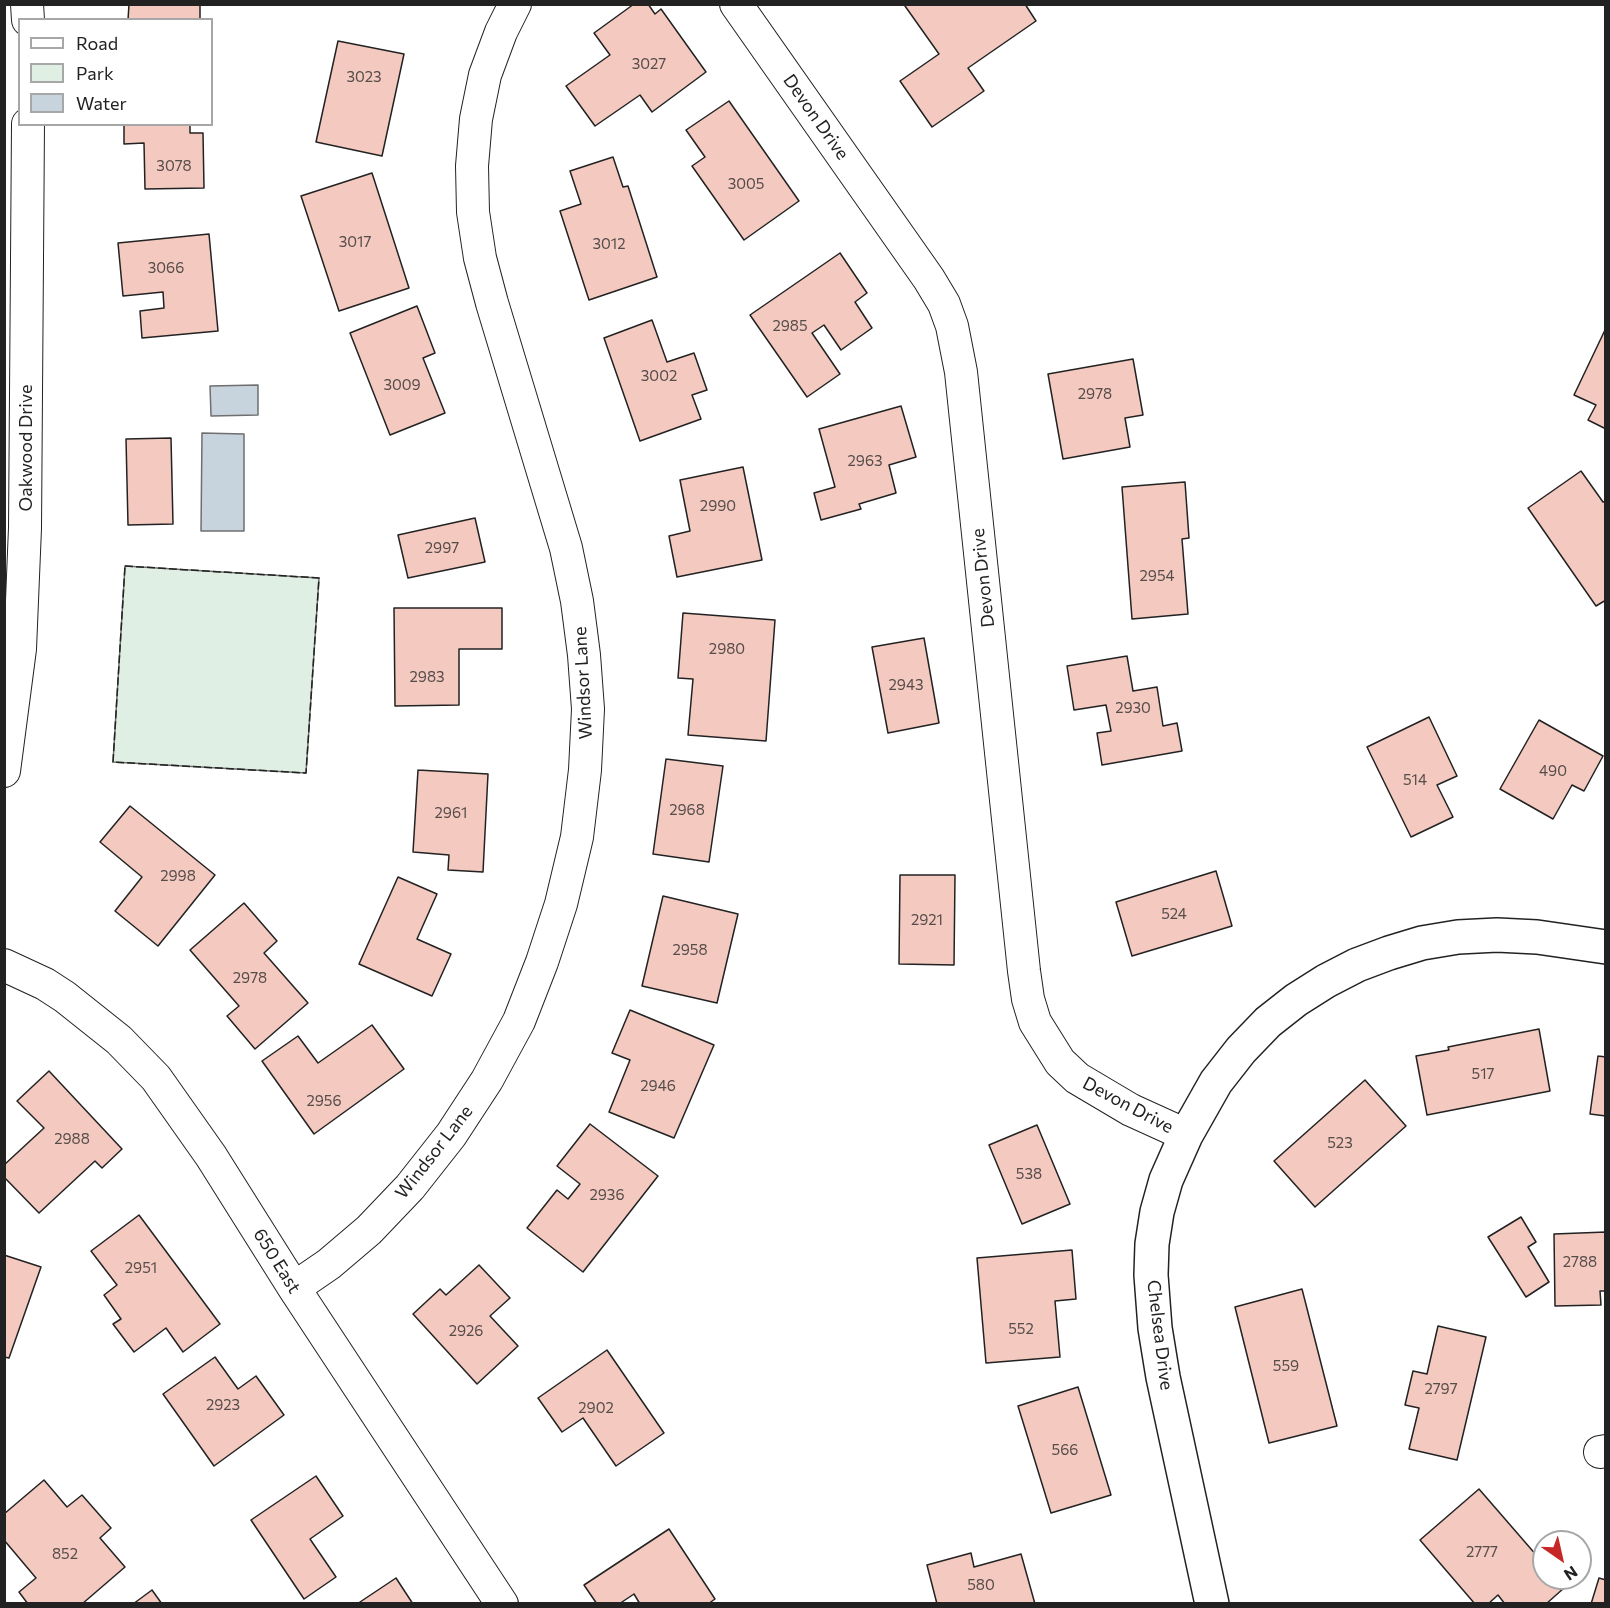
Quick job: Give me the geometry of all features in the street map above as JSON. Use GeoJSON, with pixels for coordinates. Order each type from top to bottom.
{"type":"FeatureCollection","features":[{"type":"Feature","properties":{"kind":"street","name":"Windsor Lane"},"geometry":{"type":"LineString","coordinates":[[294,1288],[329,1264],[369,1230],[410,1187],[451,1135],[487,1080],[519,1022],[543,962],[561,904],[577,837],[585,770],[588,709],[578,601],[566,548],[492,303],[480,258],[473,212],[472,154],[484,75],[515,4]]}},
{"type":"Feature","properties":{"kind":"street","name":"Devon Drive"},"geometry":{"type":"LineString","coordinates":[[736,4],[929,279],[944,304],[952,326],[961,372],[1024,971],[1028,999],[1035,1022],[1060,1062],[1077,1078],[1131,1110],[1186,1135]]}},
{"type":"Feature","properties":{"kind":"street","name":"Oakwood Drive"},"geometry":{"type":"LineString","coordinates":[[4,771],[20,649],[25,528],[28,126]]}},
{"type":"Feature","properties":{"kind":"street","name":"Chelsea Drive"},"geometry":{"type":"LineString","coordinates":[[1212,1604],[1163,1377],[1153,1302],[1152,1244],[1157,1212],[1166,1180],[1186,1135],[1216,1082],[1241,1050],[1268,1022],[1296,1000],[1357,965],[1422,944],[1458,937],[1497,935],[1537,937],[1605,947]]}},
{"type":"Feature","properties":{"kind":"street","name":"650 East"},"geometry":{"type":"LineString","coordinates":[[4,965],[45,984],[65,997],[111,1033],[150,1072],[211,1156],[294,1288],[502,1604]]}},
{"type":"Feature","properties":{"kind":"green space"},"geometry":{"type":"Polygon","coordinates":[[[125,566],[319,578],[306,773],[113,762],[125,566]]]}},
{"type":"Feature","properties":{"kind":"water"},"geometry":{"type":"Polygon","coordinates":[[[258,385],[258,415],[211,416],[210,386],[258,385]]]}},
{"type":"Feature","properties":{"kind":"water"},"geometry":{"type":"Polygon","coordinates":[[[202,433],[244,434],[244,531],[201,531],[202,433]]]}},
{"type":"Feature","properties":{"kind":"building"},"geometry":{"type":"Polygon","coordinates":[[[129,4],[200,4],[200,18],[128,18],[129,4]]]}},
{"type":"Feature","properties":{"kind":"building"},"geometry":{"type":"Polygon","coordinates":[[[634,4],[648,4],[655,14],[661,9],[706,72],[652,112],[640,95],[595,126],[566,86],[610,55],[594,33],[634,4]]]}},
{"type":"Feature","properties":{"kind":"building"},"geometry":{"type":"Polygon","coordinates":[[[908,4],[1025,4],[1036,21],[968,68],[984,91],[932,127],[900,81],[939,54],[905,6],[908,4]]]}},
{"type":"Feature","properties":{"kind":"building"},"geometry":{"type":"Polygon","coordinates":[[[338,41],[404,54],[382,156],[316,142],[338,41]]]}},
{"type":"Feature","properties":{"kind":"building"},"geometry":{"type":"Polygon","coordinates":[[[729,101],[799,201],[744,240],[692,166],[705,157],[686,130],[729,101]]]}},
{"type":"Feature","properties":{"kind":"building"},"geometry":{"type":"Polygon","coordinates":[[[124,126],[190,126],[190,133],[203,133],[204,188],[145,189],[144,143],[124,144],[124,126]]]}},
{"type":"Feature","properties":{"kind":"building"},"geometry":{"type":"Polygon","coordinates":[[[613,157],[623,187],[628,186],[657,277],[589,300],[560,211],[581,204],[570,171],[613,157]]]}},
{"type":"Feature","properties":{"kind":"building"},"geometry":{"type":"Polygon","coordinates":[[[372,173],[409,288],[339,311],[301,196],[372,173]]]}},
{"type":"Feature","properties":{"kind":"building"},"geometry":{"type":"Polygon","coordinates":[[[209,234],[218,331],[142,338],[140,311],[164,308],[163,292],[123,296],[118,243],[209,234]]]}},
{"type":"Feature","properties":{"kind":"building"},"geometry":{"type":"Polygon","coordinates":[[[840,253],[867,293],[855,302],[872,328],[841,350],[824,325],[812,333],[840,374],[807,397],[750,315],[840,253]]]}},
{"type":"Feature","properties":{"kind":"building"},"geometry":{"type":"Polygon","coordinates":[[[417,306],[435,353],[423,358],[445,413],[390,435],[350,333],[417,306]]]}},
{"type":"Feature","properties":{"kind":"building"},"geometry":{"type":"Polygon","coordinates":[[[652,320],[667,362],[694,353],[707,390],[692,395],[701,419],[640,441],[604,338],[652,320]]]}},
{"type":"Feature","properties":{"kind":"building"},"geometry":{"type":"Polygon","coordinates":[[[1605,330],[1606,429],[1588,420],[1596,405],[1574,395],[1605,330]]]}},
{"type":"Feature","properties":{"kind":"building"},"geometry":{"type":"Polygon","coordinates":[[[1133,359],[1143,415],[1125,418],[1130,447],[1063,459],[1048,374],[1133,359]]]}},
{"type":"Feature","properties":{"kind":"building"},"geometry":{"type":"Polygon","coordinates":[[[901,406],[916,457],[889,465],[896,493],[859,504],[861,509],[821,520],[814,493],[835,487],[819,429],[901,406]]]}},
{"type":"Feature","properties":{"kind":"building"},"geometry":{"type":"Polygon","coordinates":[[[171,438],[173,524],[128,525],[126,439],[171,438]]]}},
{"type":"Feature","properties":{"kind":"building"},"geometry":{"type":"Polygon","coordinates":[[[743,467],[762,560],[677,577],[669,536],[690,531],[680,480],[743,467]]]}},
{"type":"Feature","properties":{"kind":"building"},"geometry":{"type":"Polygon","coordinates":[[[1581,471],[1603,502],[1606,501],[1606,600],[1596,606],[1528,508],[1581,471]]]}},
{"type":"Feature","properties":{"kind":"building"},"geometry":{"type":"Polygon","coordinates":[[[1185,482],[1189,538],[1182,539],[1188,614],[1132,619],[1122,487],[1185,482]]]}},
{"type":"Feature","properties":{"kind":"building"},"geometry":{"type":"Polygon","coordinates":[[[475,518],[485,562],[408,578],[398,535],[475,518]]]}},
{"type":"Feature","properties":{"kind":"building"},"geometry":{"type":"Polygon","coordinates":[[[394,608],[502,608],[502,649],[459,649],[459,705],[395,706],[394,608]]]}},
{"type":"Feature","properties":{"kind":"building"},"geometry":{"type":"Polygon","coordinates":[[[683,613],[775,620],[766,741],[688,735],[693,679],[678,678],[683,613]]]}},
{"type":"Feature","properties":{"kind":"building"},"geometry":{"type":"Polygon","coordinates":[[[924,638],[939,723],[888,733],[872,647],[924,638]]]}},
{"type":"Feature","properties":{"kind":"building"},"geometry":{"type":"Polygon","coordinates":[[[1127,656],[1133,691],[1157,687],[1163,726],[1177,723],[1182,751],[1102,765],[1097,733],[1111,731],[1106,705],[1074,710],[1067,666],[1127,656]]]}},
{"type":"Feature","properties":{"kind":"building"},"geometry":{"type":"Polygon","coordinates":[[[1429,717],[1457,776],[1437,785],[1453,817],[1411,837],[1367,747],[1429,717]]]}},
{"type":"Feature","properties":{"kind":"building"},"geometry":{"type":"Polygon","coordinates":[[[1539,720],[1603,756],[1584,791],[1572,785],[1553,819],[1500,789],[1539,720]]]}},
{"type":"Feature","properties":{"kind":"building"},"geometry":{"type":"Polygon","coordinates":[[[666,759],[723,766],[709,862],[653,854],[666,759]]]}},
{"type":"Feature","properties":{"kind":"building"},"geometry":{"type":"Polygon","coordinates":[[[418,770],[488,774],[483,872],[448,870],[449,855],[413,852],[418,770]]]}},
{"type":"Feature","properties":{"kind":"building"},"geometry":{"type":"Polygon","coordinates":[[[130,806],[215,875],[158,946],[115,911],[142,877],[100,842],[130,806]]]}},
{"type":"Feature","properties":{"kind":"building"},"geometry":{"type":"Polygon","coordinates":[[[1216,871],[1232,926],[1132,956],[1116,902],[1216,871]]]}},
{"type":"Feature","properties":{"kind":"building"},"geometry":{"type":"Polygon","coordinates":[[[900,875],[955,875],[954,965],[899,964],[900,875]]]}},
{"type":"Feature","properties":{"kind":"building"},"geometry":{"type":"Polygon","coordinates":[[[398,877],[437,894],[417,939],[451,954],[432,996],[359,964],[398,877]]]}},
{"type":"Feature","properties":{"kind":"building"},"geometry":{"type":"Polygon","coordinates":[[[663,896],[738,914],[717,1003],[642,986],[663,896]]]}},
{"type":"Feature","properties":{"kind":"building"},"geometry":{"type":"Polygon","coordinates":[[[244,903],[277,941],[264,953],[308,1003],[255,1049],[227,1016],[239,1006],[190,950],[244,903]]]}},
{"type":"Feature","properties":{"kind":"building"},"geometry":{"type":"Polygon","coordinates":[[[630,1010],[714,1045],[674,1138],[609,1112],[630,1060],[612,1053],[630,1010]]]}},
{"type":"Feature","properties":{"kind":"building"},"geometry":{"type":"Polygon","coordinates":[[[372,1025],[404,1069],[314,1134],[262,1061],[298,1036],[318,1063],[372,1025]]]}},
{"type":"Feature","properties":{"kind":"building"},"geometry":{"type":"Polygon","coordinates":[[[1539,1029],[1550,1091],[1427,1115],[1416,1056],[1449,1050],[1448,1047],[1539,1029]]]}},
{"type":"Feature","properties":{"kind":"building"},"geometry":{"type":"Polygon","coordinates":[[[1598,1056],[1606,1057],[1606,1116],[1590,1114],[1598,1056]]]}},
{"type":"Feature","properties":{"kind":"building"},"geometry":{"type":"Polygon","coordinates":[[[49,1071],[122,1149],[102,1168],[95,1161],[39,1213],[4,1177],[4,1165],[44,1128],[17,1101],[49,1071]]]}},
{"type":"Feature","properties":{"kind":"building"},"geometry":{"type":"Polygon","coordinates":[[[1365,1080],[1406,1126],[1315,1207],[1274,1161],[1365,1080]]]}},
{"type":"Feature","properties":{"kind":"building"},"geometry":{"type":"Polygon","coordinates":[[[590,1124],[658,1176],[583,1272],[527,1228],[557,1190],[568,1199],[580,1184],[557,1166],[590,1124]]]}},
{"type":"Feature","properties":{"kind":"building"},"geometry":{"type":"Polygon","coordinates":[[[1037,1125],[1070,1204],[1022,1224],[989,1145],[1037,1125]]]}},
{"type":"Feature","properties":{"kind":"building"},"geometry":{"type":"Polygon","coordinates":[[[139,1215],[220,1324],[183,1352],[166,1328],[134,1352],[113,1324],[121,1319],[104,1295],[117,1285],[91,1251],[139,1215]]]}},
{"type":"Feature","properties":{"kind":"building"},"geometry":{"type":"Polygon","coordinates":[[[1521,1217],[1536,1242],[1528,1247],[1549,1282],[1526,1297],[1488,1237],[1521,1217]]]}},
{"type":"Feature","properties":{"kind":"building"},"geometry":{"type":"Polygon","coordinates":[[[1606,1232],[1606,1291],[1600,1291],[1601,1305],[1555,1306],[1554,1234],[1606,1232]]]}},
{"type":"Feature","properties":{"kind":"building"},"geometry":{"type":"Polygon","coordinates":[[[1072,1250],[1076,1299],[1055,1301],[1060,1357],[986,1363],[977,1258],[1072,1250]]]}},
{"type":"Feature","properties":{"kind":"building"},"geometry":{"type":"Polygon","coordinates":[[[4,1255],[41,1267],[9,1358],[4,1357],[4,1255]]]}},
{"type":"Feature","properties":{"kind":"building"},"geometry":{"type":"Polygon","coordinates":[[[479,1265],[510,1298],[490,1316],[518,1346],[477,1384],[413,1314],[440,1289],[446,1295],[479,1265]]]}},
{"type":"Feature","properties":{"kind":"building"},"geometry":{"type":"Polygon","coordinates":[[[1302,1289],[1337,1426],[1269,1443],[1235,1307],[1302,1289]]]}},
{"type":"Feature","properties":{"kind":"building"},"geometry":{"type":"Polygon","coordinates":[[[1438,1326],[1486,1337],[1457,1460],[1409,1449],[1419,1408],[1405,1405],[1413,1371],[1427,1374],[1438,1326]]]}},
{"type":"Feature","properties":{"kind":"building"},"geometry":{"type":"Polygon","coordinates":[[[607,1350],[664,1433],[616,1466],[583,1418],[562,1432],[538,1398],[607,1350]]]}},
{"type":"Feature","properties":{"kind":"building"},"geometry":{"type":"Polygon","coordinates":[[[215,1357],[238,1389],[256,1376],[284,1415],[214,1466],[163,1394],[215,1357]]]}},
{"type":"Feature","properties":{"kind":"building"},"geometry":{"type":"Polygon","coordinates":[[[1078,1387],[1111,1495],[1051,1513],[1018,1406],[1078,1387]]]}},
{"type":"Feature","properties":{"kind":"building"},"geometry":{"type":"Polygon","coordinates":[[[316,1476],[343,1516],[310,1539],[336,1577],[304,1599],[251,1520],[316,1476]]]}},
{"type":"Feature","properties":{"kind":"building"},"geometry":{"type":"Polygon","coordinates":[[[44,1480],[67,1507],[82,1495],[111,1528],[100,1538],[125,1567],[82,1604],[28,1604],[19,1592],[36,1578],[4,1540],[4,1514],[44,1480]]]}},
{"type":"Feature","properties":{"kind":"building"},"geometry":{"type":"Polygon","coordinates":[[[1479,1489],[1532,1550],[1532,1590],[1562,1590],[1546,1604],[1505,1604],[1498,1595],[1488,1604],[1475,1604],[1420,1540],[1479,1489]]]}},
{"type":"Feature","properties":{"kind":"building"},"geometry":{"type":"Polygon","coordinates":[[[669,1529],[715,1599],[708,1604],[640,1604],[634,1594],[619,1604],[597,1604],[584,1585],[669,1529]]]}},
{"type":"Feature","properties":{"kind":"building"},"geometry":{"type":"Polygon","coordinates":[[[971,1553],[974,1567],[1021,1554],[1035,1604],[937,1604],[927,1565],[971,1553]]]}},
{"type":"Feature","properties":{"kind":"building"},"geometry":{"type":"Polygon","coordinates":[[[396,1578],[413,1604],[357,1604],[396,1578]]]}},
{"type":"Feature","properties":{"kind":"building"},"geometry":{"type":"Polygon","coordinates":[[[1599,1578],[1606,1580],[1606,1604],[1591,1604],[1599,1578]]]}},
{"type":"Feature","properties":{"kind":"building"},"geometry":{"type":"Polygon","coordinates":[[[152,1590],[162,1604],[133,1604],[152,1590]]]}},
{"type":"Feature","properties":{"kind":"fence"},"geometry":{"type":"LineString","coordinates":[[125,566],[319,578],[306,773],[113,762],[125,566]]}}]}
